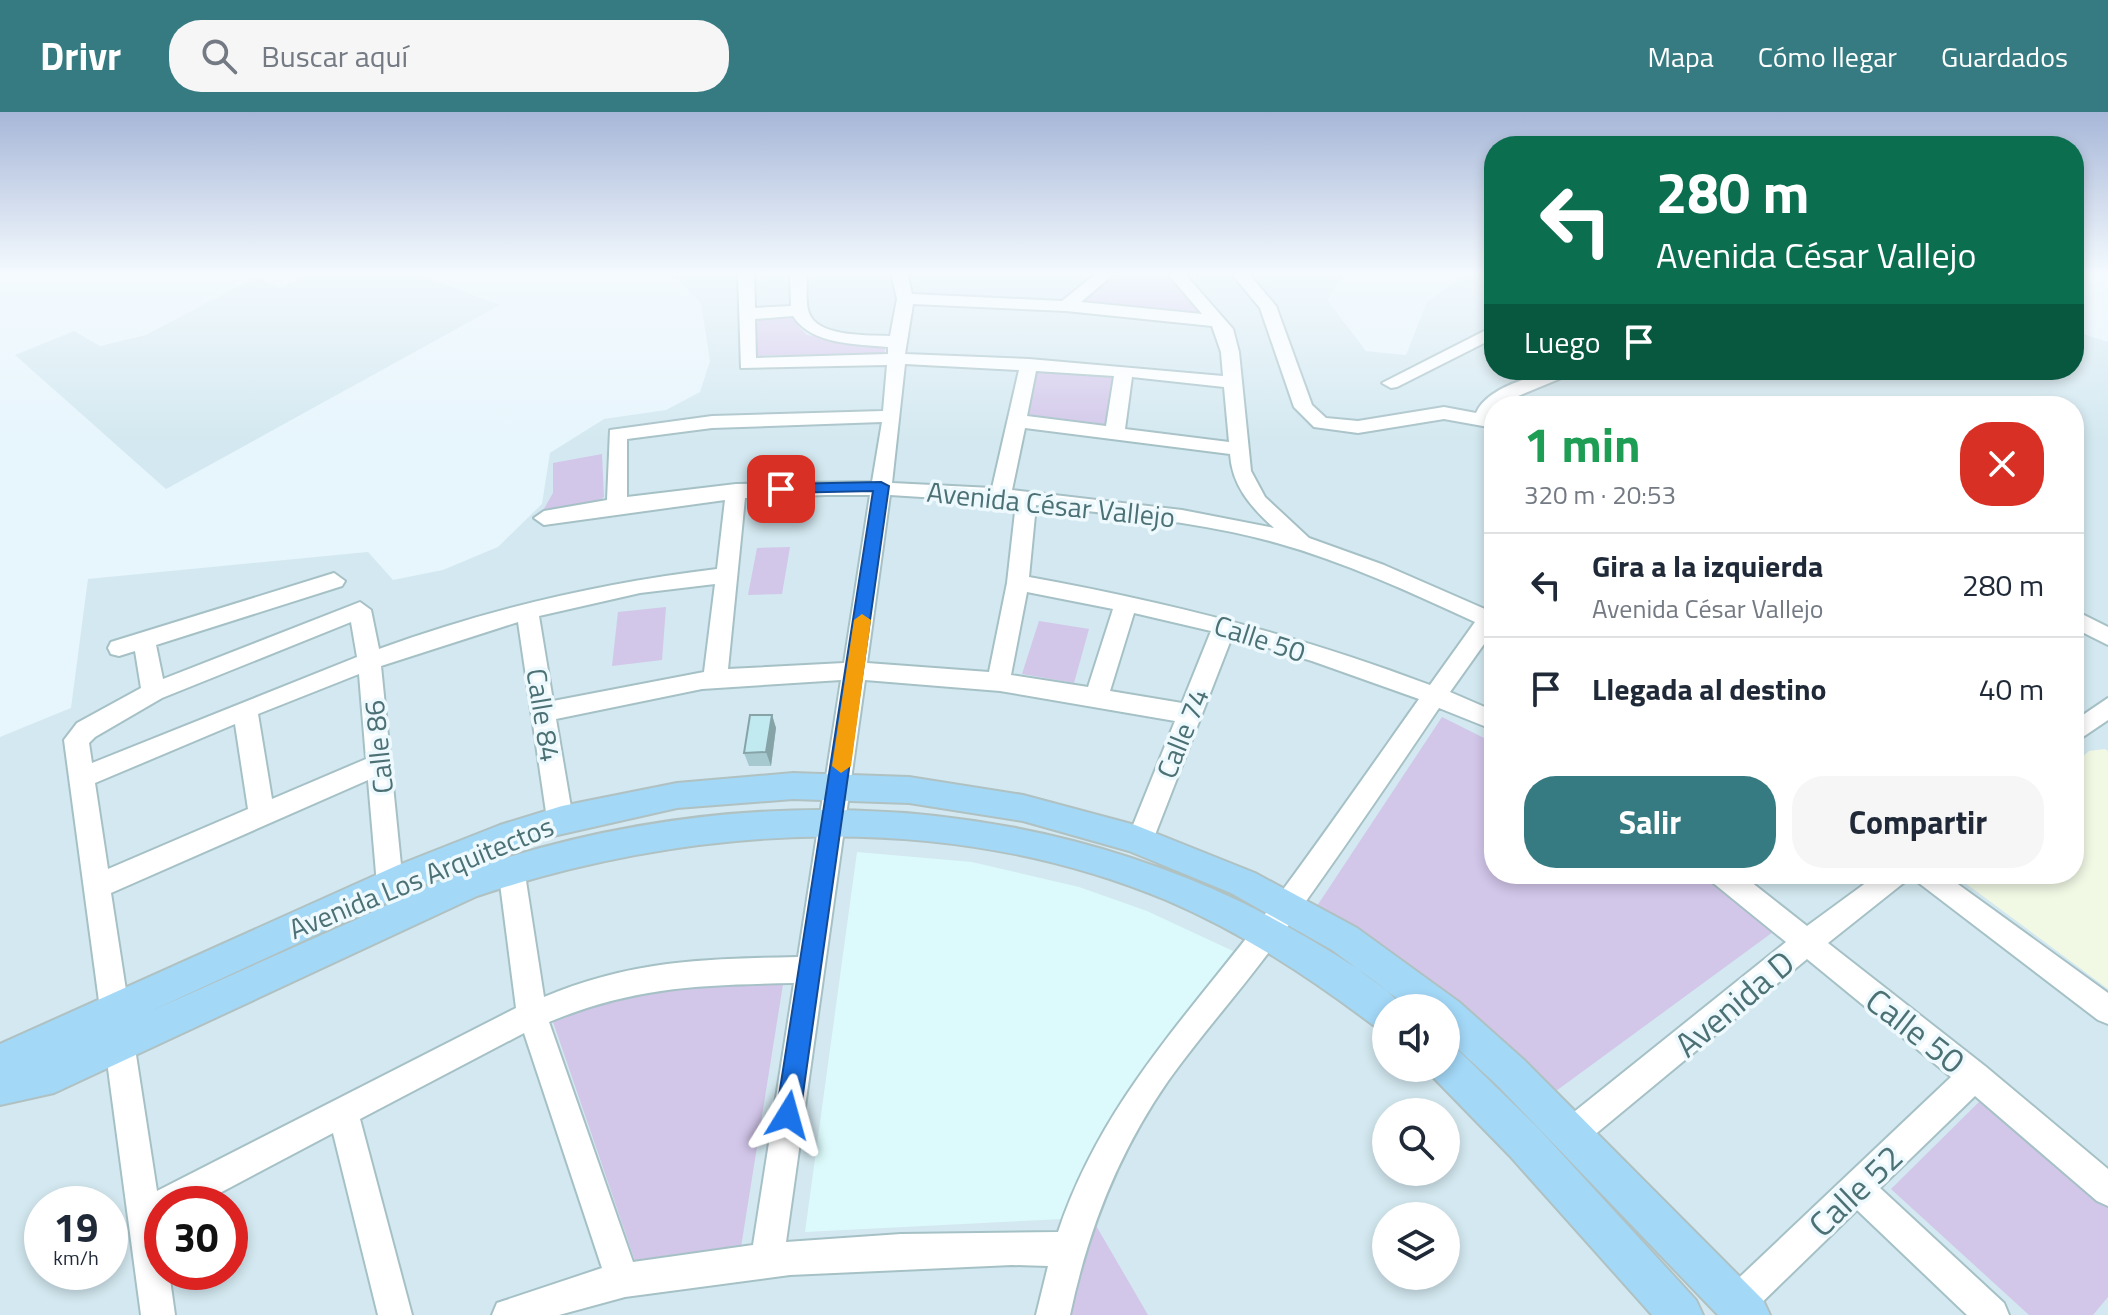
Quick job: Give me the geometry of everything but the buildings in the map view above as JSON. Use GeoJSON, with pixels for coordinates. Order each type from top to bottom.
{"type":"FeatureCollection","features":[{"type":"Feature","properties":{"kind":"main road","name":"Avenida Los Arquitectos"},"geometry":{"type":"LineString","coordinates":[[0,1063],[390,885],[560,819],[655,799],[718,790],[839,785],[974,797],[1069,818],[1140,840],[1287,905],[1371,956],[1421,994]]}},
{"type":"Feature","properties":{"kind":"main road","name":"Avenida Los Arquitectos"},"geometry":{"type":"LineString","coordinates":[[0,1086],[41,1080],[467,885],[511,868],[600,844],[678,830],[832,823],[910,827],[1003,841],[1108,866],[1203,901],[1266,933],[1372,1004]]}},
{"type":"Feature","properties":{"kind":"main road"},"geometry":{"type":"LineString","coordinates":[[1460,1027],[1511,1073],[1742,1309]]}},
{"type":"Feature","properties":{"kind":"main road"},"geometry":{"type":"LineString","coordinates":[[1460,1078],[1524,1142],[1681,1315]]}},
{"type":"Feature","properties":{"kind":"street"},"geometry":{"type":"LineString","coordinates":[[748,329],[747,364],[896,351]]}},
{"type":"Feature","properties":{"kind":"street"},"geometry":{"type":"LineString","coordinates":[[813,329],[896,351],[1233,383]]}},
{"type":"Feature","properties":{"kind":"street"},"geometry":{"type":"LineString","coordinates":[[767,1260],[892,416],[900,329]]}},
{"type":"Feature","properties":{"kind":"street"},"geometry":{"type":"LineString","coordinates":[[1223,329],[1227,336],[1241,471],[1252,494],[1303,543]]}},
{"type":"Feature","properties":{"kind":"street"},"geometry":{"type":"LineString","coordinates":[[1278,329],[1303,407],[1321,423],[1367,427],[1444,413],[1484,419]]}},
{"type":"Feature","properties":{"kind":"street"},"geometry":{"type":"LineString","coordinates":[[1391,383],[1484,336]]}},
{"type":"Feature","properties":{"kind":"street"},"geometry":{"type":"LineString","coordinates":[[1001,493],[1029,364]]}},
{"type":"Feature","properties":{"kind":"street"},"geometry":{"type":"LineString","coordinates":[[1115,431],[1124,371]]}},
{"type":"Feature","properties":{"kind":"street"},"geometry":{"type":"LineString","coordinates":[[1501,396],[1545,380]]}},
{"type":"Feature","properties":{"kind":"street"},"geometry":{"type":"LineString","coordinates":[[617,504],[617,434],[712,422],[892,416]]}},
{"type":"Feature","properties":{"kind":"street"},"geometry":{"type":"LineString","coordinates":[[1018,421],[1237,449]]}},
{"type":"Feature","properties":{"kind":"street","name":"Avenida César Vallejo"},"geometry":{"type":"LineString","coordinates":[[544,518],[617,504],[736,490],[881,486],[1001,493],[1165,514],[1303,543],[1425,589],[1484,617]]}},
{"type":"Feature","properties":{"kind":"street"},"geometry":{"type":"LineString","coordinates":[[715,679],[736,490]]}},
{"type":"Feature","properties":{"kind":"street"},"geometry":{"type":"LineString","coordinates":[[998,683],[1018,583],[1027,496]]}},
{"type":"Feature","properties":{"kind":"street"},"geometry":{"type":"LineString","coordinates":[[83,777],[369,658],[527,610],[644,583],[725,575]]}},
{"type":"Feature","properties":{"kind":"street"},"geometry":{"type":"LineString","coordinates":[[119,648],[334,581]]}},
{"type":"Feature","properties":{"kind":"street","name":"Calle 50"},"geometry":{"type":"LineString","coordinates":[[1018,583],[1127,601],[1225,625],[1435,695],[1484,717]]}},
{"type":"Feature","properties":{"kind":"street"},"geometry":{"type":"LineString","coordinates":[[1096,699],[1127,601]]}},
{"type":"Feature","properties":{"kind":"street","name":"Calle 86"},"geometry":{"type":"LineString","coordinates":[[154,692],[360,610],[369,658],[390,885]]}},
{"type":"Feature","properties":{"kind":"street","name":"Calle 84"},"geometry":{"type":"LineString","coordinates":[[527,610],[560,819]]}},
{"type":"Feature","properties":{"kind":"street"},"geometry":{"type":"LineString","coordinates":[[2084,624],[2108,637]]}},
{"type":"Feature","properties":{"kind":"street","name":"Calle 74"},"geometry":{"type":"LineString","coordinates":[[1140,840],[1225,625]]}},
{"type":"Feature","properties":{"kind":"street"},"geometry":{"type":"LineString","coordinates":[[1053,1315],[1067,1249],[1097,1172],[1122,1125],[1145,1089],[1287,905],[1435,695],[1484,631]]}},
{"type":"Feature","properties":{"kind":"street"},"geometry":{"type":"LineString","coordinates":[[144,640],[154,692],[86,730],[76,740],[120,1044],[152,1186]]}},
{"type":"Feature","properties":{"kind":"street"},"geometry":{"type":"LineString","coordinates":[[543,713],[637,689],[797,673],[998,683],[1190,714]]}},
{"type":"Feature","properties":{"kind":"street"},"geometry":{"type":"LineString","coordinates":[[2090,732],[2108,707]]}},
{"type":"Feature","properties":{"kind":"street"},"geometry":{"type":"LineString","coordinates":[[245,709],[262,814]]}},
{"type":"Feature","properties":{"kind":"street"},"geometry":{"type":"LineString","coordinates":[[98,886],[380,764]]}},
{"type":"Feature","properties":{"kind":"street"},"geometry":{"type":"LineString","coordinates":[[511,868],[532,1015],[623,1280]]}},
{"type":"Feature","properties":{"kind":"street","name":"Calle 50"},"geometry":{"type":"LineString","coordinates":[[1733,884],[1974,1076],[2108,1190]]}},
{"type":"Feature","properties":{"kind":"street","name":"Avenida D"},"geometry":{"type":"LineString","coordinates":[[1570,1135],[1806,943],[1886,884]]}},
{"type":"Feature","properties":{"kind":"street"},"geometry":{"type":"LineString","coordinates":[[1937,884],[2108,1010]]}},
{"type":"Feature","properties":{"kind":"street"},"geometry":{"type":"LineString","coordinates":[[201,1186],[532,1015],[586,993],[677,973],[809,970]]}},
{"type":"Feature","properties":{"kind":"street","name":"Calle 52"},"geometry":{"type":"LineString","coordinates":[[1742,1309],[1857,1188],[1974,1076]]}},
{"type":"Feature","properties":{"kind":"street"},"geometry":{"type":"LineString","coordinates":[[343,1111],[395,1315]]}},
{"type":"Feature","properties":{"kind":"street"},"geometry":{"type":"LineString","coordinates":[[1857,1188],[1992,1315]]}},
{"type":"Feature","properties":{"kind":"street"},"geometry":{"type":"LineString","coordinates":[[509,1315],[623,1280],[767,1260],[959,1247],[1067,1249]]}},
{"type":"Feature","properties":{"kind":"street"},"geometry":{"type":"LineString","coordinates":[[158,1290],[158,1315]]}},
{"type":"Feature","properties":{"kind":"shaded area"},"geometry":{"type":"Polygon","coordinates":[[[157,329],[456,329],[166,489],[15,355],[74,331],[100,346],[146,335],[157,329]]]}},
{"type":"Feature","properties":{"kind":"shaded area"},"geometry":{"type":"Polygon","coordinates":[[[705,329],[1349,329],[1366,351],[1406,355],[1416,329],[1484,329],[1484,380],[2084,380],[2084,334],[2108,342],[2108,1315],[0,1315],[0,737],[71,708],[88,579],[368,552],[393,580],[443,570],[498,547],[542,504],[550,453],[604,419],[666,410],[700,392],[710,361],[705,329]]]}},
{"type":"Feature","properties":{"kind":"shaded area"},"geometry":{"type":"Polygon","coordinates":[[[753,329],[801,329],[807,335],[886,346],[884,353],[755,356],[753,329]]]}},
{"type":"Feature","properties":{"kind":"shaded area"},"geometry":{"type":"Polygon","coordinates":[[[1037,368],[1117,375],[1109,426],[1028,417],[1037,368]]]}},
{"type":"Feature","properties":{"kind":"shaded area"},"geometry":{"type":"Polygon","coordinates":[[[602,454],[604,497],[594,504],[541,514],[553,493],[553,463],[602,454]]]}},
{"type":"Feature","properties":{"kind":"shaded area"},"geometry":{"type":"Polygon","coordinates":[[[790,547],[782,594],[748,595],[757,548],[790,547]]]}},
{"type":"Feature","properties":{"kind":"shaded area"},"geometry":{"type":"Polygon","coordinates":[[[666,607],[662,660],[612,666],[618,612],[666,607]]]}},
{"type":"Feature","properties":{"kind":"shaded area"},"geometry":{"type":"Polygon","coordinates":[[[1039,621],[1089,629],[1074,683],[1022,674],[1039,621]]]}},
{"type":"Feature","properties":{"kind":"shaded area"},"geometry":{"type":"Polygon","coordinates":[[[1442,717],[1484,738],[1484,884],[1712,884],[1773,932],[1556,1091],[1460,1006],[1460,994],[1446,994],[1317,906],[1442,717]]]}},
{"type":"Feature","properties":{"kind":"shaded area"},"geometry":{"type":"Polygon","coordinates":[[[2089,751],[2108,751],[2108,989],[1966,884],[2084,884],[2084,755],[2089,751]]]}},
{"type":"Feature","properties":{"kind":"shaded area"},"geometry":{"type":"Polygon","coordinates":[[[857,852],[972,862],[1079,887],[1147,911],[1233,951],[1104,1128],[1063,1219],[805,1232],[857,852]]]}},
{"type":"Feature","properties":{"kind":"shaded area"},"geometry":{"type":"Polygon","coordinates":[[[784,978],[741,1247],[636,1264],[551,1016],[617,994],[784,978]]]}},
{"type":"Feature","properties":{"kind":"shaded area"},"geometry":{"type":"Polygon","coordinates":[[[1981,1100],[2108,1206],[2108,1297],[2093,1315],[2029,1315],[1891,1189],[1981,1100]]]}},
{"type":"Feature","properties":{"kind":"shaded area"},"geometry":{"type":"Polygon","coordinates":[[[1091,1217],[1148,1315],[1069,1315],[1091,1217]]]}},
{"type":"Feature","properties":{"kind":"slow traffic"},"geometry":{"type":"LineString","coordinates":[[841,766],[862,620]]}},
{"type":"Feature","properties":{"kind":"route"},"geometry":{"type":"LineString","coordinates":[[781,489],[881,486],[788,1115]]}}]}
